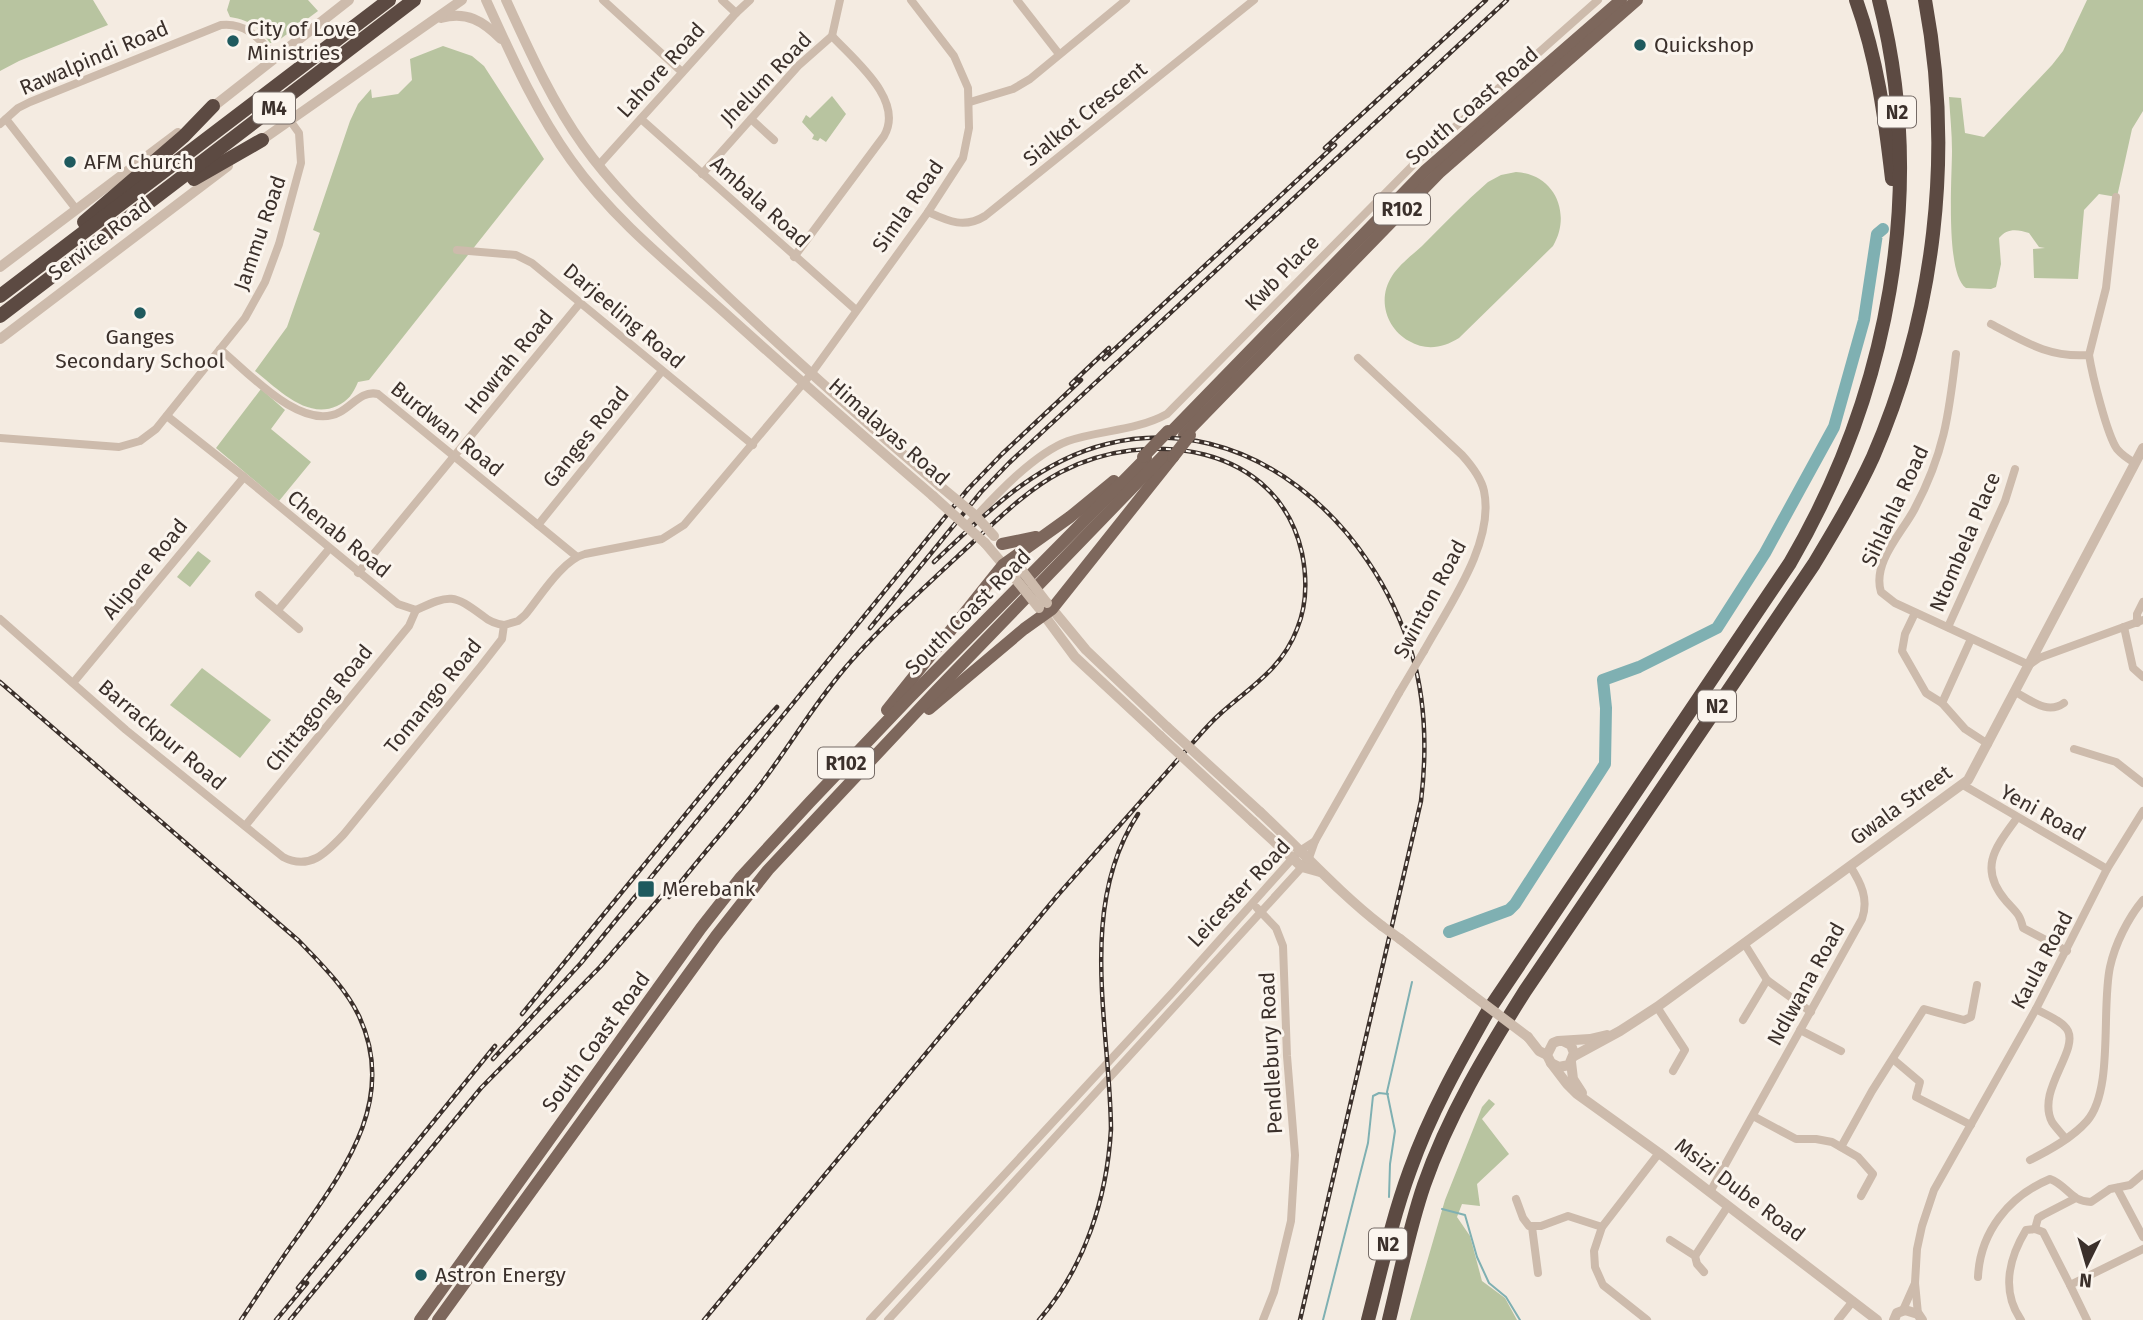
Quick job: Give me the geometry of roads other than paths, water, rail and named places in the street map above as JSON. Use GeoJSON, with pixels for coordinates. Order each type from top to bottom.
{"type":"FeatureCollection","features":[{"type":"Feature","properties":{"kind":"highway","name":"M4"},"geometry":{"type":"LineString","coordinates":[[4,293],[389,0]]}},
{"type":"Feature","properties":{"kind":"highway","name":"M4"},"geometry":{"type":"LineString","coordinates":[[0,316],[414,0]]}},
{"type":"Feature","properties":{"kind":"highway"},"geometry":{"type":"LineString","coordinates":[[1856,0],[1881,93],[1899,226]]}},
{"type":"Feature","properties":{"kind":"highway","name":"N2"},"geometry":{"type":"LineString","coordinates":[[1368,1320],[1410,1168],[1464,1053],[1488,1011],[1790,563],[1827,493],[1853,433],[1877,355],[1890,292],[1899,226],[1899,136],[1894,77],[1879,0]]}},
{"type":"Feature","properties":{"kind":"highway","name":"N2"},"geometry":{"type":"LineString","coordinates":[[1389,1320],[1423,1187],[1447,1130],[1484,1059],[1525,991],[1814,564],[1843,516],[1872,458],[1894,399],[1918,319],[1932,243],[1938,117],[1924,0]]}},
{"type":"Feature","properties":{"kind":"highway"},"geometry":{"type":"LineString","coordinates":[[4,293],[184,136],[213,106]]}},
{"type":"Feature","properties":{"kind":"highway"},"geometry":{"type":"LineString","coordinates":[[133,214],[262,140]]}},
{"type":"Feature","properties":{"kind":"main road","name":"South Coast Road"},"geometry":{"type":"LineString","coordinates":[[420,1320],[741,877],[866,742],[1144,457],[1178,432],[1426,170],[1621,0]]}},
{"type":"Feature","properties":{"kind":"main road","name":"South Coast Road"},"geometry":{"type":"LineString","coordinates":[[1178,432],[1203,421],[1212,406],[1432,180],[1637,0]]}},
{"type":"Feature","properties":{"kind":"main road"},"geometry":{"type":"LineString","coordinates":[[888,743],[1045,609],[1169,456],[1178,432]]}},
{"type":"Feature","properties":{"kind":"main road","name":"South Coast Road"},"geometry":{"type":"LineString","coordinates":[[438,1320],[747,896],[888,743],[1169,456]]}},
{"type":"Feature","properties":{"kind":"main road"},"geometry":{"type":"LineString","coordinates":[[866,742],[875,724],[1011,564],[1144,457]]}},
{"type":"Feature","properties":{"kind":"main road"},"geometry":{"type":"LineString","coordinates":[[998,540],[1014,543],[1044,535]]}},
{"type":"Feature","properties":{"kind":"main road"},"geometry":{"type":"LineString","coordinates":[[810,802],[822,812]]}},
{"type":"Feature","properties":{"kind":"main road"},"geometry":{"type":"LineString","coordinates":[[685,952],[699,962]]}},
{"type":"Feature","properties":{"kind":"main road"},"geometry":{"type":"LineString","coordinates":[[580,1097],[593,1108]]}},
{"type":"Feature","properties":{"kind":"main road"},"geometry":{"type":"LineString","coordinates":[[524,1175],[537,1184]]}},
{"type":"Feature","properties":{"kind":"main road"},"geometry":{"type":"LineString","coordinates":[[503,1204],[516,1213]]}},
{"type":"Feature","properties":{"kind":"main road"},"geometry":{"type":"LineString","coordinates":[[468,1253],[481,1262]]}},
{"type":"Feature","properties":{"kind":"street"},"geometry":{"type":"LineString","coordinates":[[0,267],[349,0]]}},
{"type":"Feature","properties":{"kind":"street","name":"Service Road"},"geometry":{"type":"LineString","coordinates":[[0,340],[289,119],[462,0]]}},
{"type":"Feature","properties":{"kind":"street","name":"Himalayas Road"},"geometry":{"type":"LineString","coordinates":[[486,0],[523,82],[550,128],[571,160],[603,199],[646,244],[1011,564]]}},
{"type":"Feature","properties":{"kind":"street","name":"Himalayas Road"},"geometry":{"type":"LineString","coordinates":[[506,0],[553,97],[599,165],[638,209],[811,374],[976,516],[998,540],[1011,564],[1045,609],[1075,657],[1302,867]]}},
{"type":"Feature","properties":{"kind":"street"},"geometry":{"type":"LineString","coordinates":[[603,0],[682,72]]}},
{"type":"Feature","properties":{"kind":"street"},"geometry":{"type":"LineString","coordinates":[[722,0],[736,13]]}},
{"type":"Feature","properties":{"kind":"street","name":"Lahore Road"},"geometry":{"type":"LineString","coordinates":[[599,165],[750,0]]}},
{"type":"Feature","properties":{"kind":"street","name":"Jhelum Road"},"geometry":{"type":"LineString","coordinates":[[702,174],[798,66],[832,36],[840,0]]}},
{"type":"Feature","properties":{"kind":"street","name":"Simla Road"},"geometry":{"type":"LineString","coordinates":[[803,383],[928,212],[962,158],[968,135],[968,88],[954,56],[911,0]]}},
{"type":"Feature","properties":{"kind":"street"},"geometry":{"type":"LineString","coordinates":[[1017,0],[1059,54]]}},
{"type":"Feature","properties":{"kind":"street"},"geometry":{"type":"LineString","coordinates":[[970,102],[1013,89],[1030,79],[1126,0]]}},
{"type":"Feature","properties":{"kind":"street","name":"Sialkot Crescent"},"geometry":{"type":"LineString","coordinates":[[928,212],[961,224],[985,216],[1254,0]]}},
{"type":"Feature","properties":{"kind":"street","name":"Kwb Place"},"geometry":{"type":"LineString","coordinates":[[968,524],[1034,461],[1066,442],[1151,422],[1167,414],[1420,158],[1598,0]]}},
{"type":"Feature","properties":{"kind":"street"},"geometry":{"type":"LineString","coordinates":[[437,19],[460,15],[474,18],[488,26],[506,44]]}},
{"type":"Feature","properties":{"kind":"street","name":"Rawalpindi Road"},"geometry":{"type":"LineString","coordinates":[[3,122],[30,102],[221,25],[234,24],[249,30],[275,57]]}},
{"type":"Feature","properties":{"kind":"street"},"geometry":{"type":"LineString","coordinates":[[794,257],[884,136],[890,119],[889,106],[882,94],[832,36]]}},
{"type":"Feature","properties":{"kind":"street","name":"Jammu Road"},"geometry":{"type":"LineString","coordinates":[[0,438],[119,447],[148,436],[167,416],[252,308],[265,282],[279,244],[301,163],[299,133],[289,119]]}},
{"type":"Feature","properties":{"kind":"street"},"geometry":{"type":"LineString","coordinates":[[751,119],[774,140]]}},
{"type":"Feature","properties":{"kind":"street","name":"Ambala Road"},"geometry":{"type":"LineString","coordinates":[[641,120],[856,310]]}},
{"type":"Feature","properties":{"kind":"street"},"geometry":{"type":"LineString","coordinates":[[3,122],[76,209]]}},
{"type":"Feature","properties":{"kind":"street"},"geometry":{"type":"LineString","coordinates":[[2116,197],[2106,288],[2089,355],[2097,391],[2115,445],[2124,456],[2135,463]]}},
{"type":"Feature","properties":{"kind":"street","name":"Darjeeling Road"},"geometry":{"type":"LineString","coordinates":[[457,250],[521,257],[539,268],[753,445]]}},
{"type":"Feature","properties":{"kind":"street","name":"Howrah Road"},"geometry":{"type":"LineString","coordinates":[[358,573],[580,303]]}},
{"type":"Feature","properties":{"kind":"street"},"geometry":{"type":"LineString","coordinates":[[1991,324],[2027,344],[2054,354],[2089,355]]}},
{"type":"Feature","properties":{"kind":"street","name":"Burdwan Road"},"geometry":{"type":"LineString","coordinates":[[220,349],[287,405],[310,416],[320,418],[335,415],[366,394],[378,394],[576,556]]}},
{"type":"Feature","properties":{"kind":"street","name":"Sihlahla Road"},"geometry":{"type":"LineString","coordinates":[[1956,354],[1946,432],[1939,455],[1919,500],[1879,574],[1881,592],[1915,613],[2029,665]]}},
{"type":"Feature","properties":{"kind":"street","name":"Swinton Road"},"geometry":{"type":"LineString","coordinates":[[1315,841],[1424,651],[1478,549],[1486,512],[1484,492],[1475,470],[1358,358]]}},
{"type":"Feature","properties":{"kind":"street","name":"Ganges Road"},"geometry":{"type":"LineString","coordinates":[[538,525],[662,371]]}},
{"type":"Feature","properties":{"kind":"street"},"geometry":{"type":"LineString","coordinates":[[576,556],[673,534],[687,522],[803,383]]}},
{"type":"Feature","properties":{"kind":"street","name":"Chenab Road"},"geometry":{"type":"LineString","coordinates":[[167,416],[358,573],[398,604],[416,610]]}},
{"type":"Feature","properties":{"kind":"street","name":"Gwala Street"},"geometry":{"type":"LineString","coordinates":[[1572,1059],[1657,1006],[1963,785],[1973,773],[2143,448]]}},
{"type":"Feature","properties":{"kind":"street","name":"Ntombela Place"},"geometry":{"type":"LineString","coordinates":[[1948,627],[2006,500],[2015,469]]}},
{"type":"Feature","properties":{"kind":"street","name":"Alipore Road"},"geometry":{"type":"LineString","coordinates":[[73,683],[244,477]]}},
{"type":"Feature","properties":{"kind":"street"},"geometry":{"type":"LineString","coordinates":[[278,610],[329,549]]}},
{"type":"Feature","properties":{"kind":"street","name":"Tomango Road"},"geometry":{"type":"LineString","coordinates":[[309,862],[326,853],[357,818],[502,639],[504,625],[518,621],[525,615],[576,556]]}},
{"type":"Feature","properties":{"kind":"street"},"geometry":{"type":"LineString","coordinates":[[259,595],[299,629]]}},
{"type":"Feature","properties":{"kind":"street"},"geometry":{"type":"LineString","coordinates":[[416,610],[440,599],[453,598],[462,600],[491,622],[504,625]]}},
{"type":"Feature","properties":{"kind":"street"},"geometry":{"type":"LineString","coordinates":[[2029,665],[2039,657],[2140,622],[2137,614],[2143,602]]}},
{"type":"Feature","properties":{"kind":"street","name":"Himalayas Road"},"geometry":{"type":"LineString","coordinates":[[1045,609],[1167,727],[1309,858]]}},
{"type":"Feature","properties":{"kind":"street","name":"Chittagong Road"},"geometry":{"type":"LineString","coordinates":[[245,826],[409,626],[416,610]]}},
{"type":"Feature","properties":{"kind":"street"},"geometry":{"type":"LineString","coordinates":[[1915,613],[1905,634],[1902,651],[1926,693],[1942,703],[1965,729],[1988,744]]}},
{"type":"Feature","properties":{"kind":"street","name":"Barrackpur Road"},"geometry":{"type":"LineString","coordinates":[[0,619],[126,730],[284,858],[295,862],[309,862]]}},
{"type":"Feature","properties":{"kind":"street"},"geometry":{"type":"LineString","coordinates":[[2124,627],[2133,668],[2143,677]]}},
{"type":"Feature","properties":{"kind":"street"},"geometry":{"type":"LineString","coordinates":[[1942,703],[1971,639]]}},
{"type":"Feature","properties":{"kind":"street"},"geometry":{"type":"LineString","coordinates":[[2015,692],[2048,709],[2054,709],[2064,703]]}},
{"type":"Feature","properties":{"kind":"street"},"geometry":{"type":"LineString","coordinates":[[2074,749],[2116,762],[2143,783]]}},
{"type":"Feature","properties":{"kind":"street","name":"Yeni Road"},"geometry":{"type":"LineString","coordinates":[[1963,785],[2107,869]]}},
{"type":"Feature","properties":{"kind":"street","name":"Kaula Road"},"geometry":{"type":"LineString","coordinates":[[1920,1317],[1915,1283],[1919,1238],[1934,1190],[2036,1009],[2107,869],[2143,811]]}},
{"type":"Feature","properties":{"kind":"street"},"geometry":{"type":"LineString","coordinates":[[2017,818],[1992,856],[1993,882],[2021,917],[2023,929],[2067,951]]}},
{"type":"Feature","properties":{"kind":"street","name":"Leicester Road"},"geometry":{"type":"LineString","coordinates":[[870,1320],[1292,859],[1315,841]]}},
{"type":"Feature","properties":{"kind":"street","name":"Leicester Road"},"geometry":{"type":"LineString","coordinates":[[888,1320],[1302,867],[1309,858],[1315,841]]}},
{"type":"Feature","properties":{"kind":"street","name":"Msizi Dube Road"},"geometry":{"type":"LineString","coordinates":[[1309,858],[1320,872],[1382,926],[1528,1037],[1549,1059],[1567,1084],[1877,1320]]}},
{"type":"Feature","properties":{"kind":"street","name":"Ndlwana Road"},"geometry":{"type":"LineString","coordinates":[[1710,1192],[1864,912],[1863,889],[1850,866]]}},
{"type":"Feature","properties":{"kind":"street","name":"Msizi Dube Road"},"geometry":{"type":"LineString","coordinates":[[1302,867],[1320,872]]}},
{"type":"Feature","properties":{"kind":"street"},"geometry":{"type":"LineString","coordinates":[[2030,1160],[2066,1139],[2088,1120],[2098,1097],[2103,1081],[2104,1028],[2110,968],[2134,911],[2143,900]]}},
{"type":"Feature","properties":{"kind":"street","name":"Pendlebury Road"},"geometry":{"type":"LineString","coordinates":[[1253,904],[1276,928],[1283,946],[1287,1056],[1295,1155],[1291,1221],[1274,1292],[1263,1320]]}},
{"type":"Feature","properties":{"kind":"street"},"geometry":{"type":"LineString","coordinates":[[1744,943],[1767,980],[1811,1012]]}},
{"type":"Feature","properties":{"kind":"street"},"geometry":{"type":"LineString","coordinates":[[1743,1020],[1767,980]]}},
{"type":"Feature","properties":{"kind":"street"},"geometry":{"type":"LineString","coordinates":[[1841,1147],[1872,1091],[1924,1009],[1964,1020],[1971,1017],[1977,985]]}},
{"type":"Feature","properties":{"kind":"street"},"geometry":{"type":"LineString","coordinates":[[1178,986],[1187,993]]}},
{"type":"Feature","properties":{"kind":"street"},"geometry":{"type":"LineString","coordinates":[[1657,1006],[1685,1050],[1673,1071]]}},
{"type":"Feature","properties":{"kind":"street"},"geometry":{"type":"LineString","coordinates":[[2036,1009],[2058,1021],[2069,1033],[2069,1043],[2051,1086],[2049,1102],[2052,1121],[2066,1139]]}},
{"type":"Feature","properties":{"kind":"street"},"geometry":{"type":"LineString","coordinates":[[1800,1030],[1841,1051]]}},
{"type":"Feature","properties":{"kind":"street","name":"Gwala Street"},"geometry":{"type":"LineString","coordinates":[[1558,1042],[1590,1039],[1620,1031]]}},
{"type":"Feature","properties":{"kind":"street","name":"Msizi Dube Road"},"geometry":{"type":"LineString","coordinates":[[1528,1037],[1558,1042]]}},
{"type":"Feature","properties":{"kind":"street"},"geometry":{"type":"LineString","coordinates":[[1558,1042],[1571,1045],[1572,1059],[1559,1067],[1549,1059],[1548,1051],[1558,1042]]}},
{"type":"Feature","properties":{"kind":"street","name":"Msizi Dube Road"},"geometry":{"type":"LineString","coordinates":[[1572,1059],[1575,1084],[1590,1101]]}},
{"type":"Feature","properties":{"kind":"street"},"geometry":{"type":"LineString","coordinates":[[1894,1060],[1920,1082],[1916,1097],[1971,1125]]}},
{"type":"Feature","properties":{"kind":"street"},"geometry":{"type":"LineString","coordinates":[[1752,1116],[1796,1139],[1825,1139],[1858,1157],[1873,1174],[1861,1196]]}},
{"type":"Feature","properties":{"kind":"street"},"geometry":{"type":"LineString","coordinates":[[1647,1320],[1608,1290],[1598,1276],[1594,1251],[1602,1227],[1659,1153]]}},
{"type":"Feature","properties":{"kind":"street"},"geometry":{"type":"LineString","coordinates":[[2035,1228],[2038,1218],[2043,1214],[2074,1199],[2091,1202],[2106,1192],[2130,1185],[2143,1174]]}},
{"type":"Feature","properties":{"kind":"street"},"geometry":{"type":"LineString","coordinates":[[1978,1277],[1981,1253],[1993,1226],[2019,1196],[2050,1179],[2061,1184],[2074,1199]]}},
{"type":"Feature","properties":{"kind":"street"},"geometry":{"type":"LineString","coordinates":[[2117,1188],[2143,1237]]}},
{"type":"Feature","properties":{"kind":"street"},"geometry":{"type":"LineString","coordinates":[[1516,1199],[1526,1224],[1532,1227],[1568,1216],[1602,1227]]}},
{"type":"Feature","properties":{"kind":"street"},"geometry":{"type":"LineString","coordinates":[[1695,1256],[1728,1206]]}},
{"type":"Feature","properties":{"kind":"street"},"geometry":{"type":"LineString","coordinates":[[968,1214],[977,1222]]}},
{"type":"Feature","properties":{"kind":"street"},"geometry":{"type":"LineString","coordinates":[[1532,1227],[1538,1273]]}},
{"type":"Feature","properties":{"kind":"street"},"geometry":{"type":"LineString","coordinates":[[2021,1320],[2009,1287],[2009,1270],[2014,1251],[2026,1230],[2035,1228],[2046,1237],[2087,1320]]}},
{"type":"Feature","properties":{"kind":"street"},"geometry":{"type":"LineString","coordinates":[[1670,1240],[1695,1256],[1697,1264],[1704,1272]]}},
{"type":"Feature","properties":{"kind":"street"},"geometry":{"type":"LineString","coordinates":[[2070,1284],[2143,1248]]}},
{"type":"Feature","properties":{"kind":"street","name":"Kaula Road"},"geometry":{"type":"LineString","coordinates":[[1898,1314],[1915,1283]]}},
{"type":"Feature","properties":{"kind":"street"},"geometry":{"type":"LineString","coordinates":[[1838,1320],[1853,1301]]}},
{"type":"Feature","properties":{"kind":"street"},"geometry":{"type":"LineString","coordinates":[[1866,1311],[1898,1314],[1909,1310],[1920,1317]]}},
{"type":"Feature","properties":{"kind":"waterway"},"geometry":{"type":"LineString","coordinates":[[1449,932],[1509,910],[1515,904],[1605,764],[1606,708],[1603,680],[1639,667],[1717,628],[1765,553],[1834,427],[1864,320],[1877,234],[1883,229]]}},
{"type":"Feature","properties":{"kind":"waterway"},"geometry":{"type":"LineString","coordinates":[[1389,1197],[1395,1131],[1387,1092],[1412,982]]}},
{"type":"Feature","properties":{"kind":"waterway"},"geometry":{"type":"LineString","coordinates":[[1323,1320],[1368,1143],[1373,1096],[1379,1093],[1388,1094]]}},
{"type":"Feature","properties":{"kind":"waterway"},"geometry":{"type":"LineString","coordinates":[[1442,1209],[1465,1215],[1477,1257],[1489,1283],[1506,1297],[1520,1320]]}},
{"type":"Feature","properties":{"kind":"railway"},"geometry":{"type":"LineString","coordinates":[[1325,148],[1486,0]]}},
{"type":"Feature","properties":{"kind":"railway"},"geometry":{"type":"LineString","coordinates":[[870,628],[981,492],[1009,463],[1507,0]]}},
{"type":"Feature","properties":{"kind":"railway"},"geometry":{"type":"LineString","coordinates":[[1104,359],[1335,145]]}},
{"type":"Feature","properties":{"kind":"railway"},"geometry":{"type":"LineString","coordinates":[[1071,384],[1109,348]]}},
{"type":"Feature","properties":{"kind":"railway"},"geometry":{"type":"LineString","coordinates":[[493,1059],[581,963],[968,489],[1081,380]]}},
{"type":"Feature","properties":{"kind":"railway"},"geometry":{"type":"LineString","coordinates":[[934,562],[1013,491],[1058,463],[1107,444],[1160,438],[1210,444],[1256,461],[1298,487],[1336,521],[1368,561],[1394,606],[1412,654],[1423,708],[1424,764],[1421,801],[1300,1320]]}},
{"type":"Feature","properties":{"kind":"railway"},"geometry":{"type":"LineString","coordinates":[[669,897],[752,796],[828,689],[852,660],[895,615],[992,524],[1049,479],[1095,458],[1132,450],[1169,449],[1205,455],[1238,468],[1266,488],[1288,516],[1302,553],[1305,591],[1300,620],[1283,655],[1264,676],[1208,726],[1057,896],[704,1320]]}},
{"type":"Feature","properties":{"kind":"railway"},"geometry":{"type":"LineString","coordinates":[[0,682],[299,941],[340,986],[359,1016],[369,1047],[372,1077],[369,1105],[360,1133],[332,1186],[241,1320]]}},
{"type":"Feature","properties":{"kind":"railway"},"geometry":{"type":"LineString","coordinates":[[522,1014],[730,760],[777,707]]}},
{"type":"Feature","properties":{"kind":"railway"},"geometry":{"type":"LineString","coordinates":[[1039,1320],[1069,1278],[1081,1254],[1099,1206],[1105,1180],[1111,1129],[1101,968],[1102,927],[1108,888],[1119,850],[1138,814]]}},
{"type":"Feature","properties":{"kind":"railway"},"geometry":{"type":"LineString","coordinates":[[290,1320],[481,1088],[600,967],[671,885]]}},
{"type":"Feature","properties":{"kind":"railway"},"geometry":{"type":"LineString","coordinates":[[298,1288],[495,1046]]}},
{"type":"Feature","properties":{"kind":"railway"},"geometry":{"type":"LineString","coordinates":[[276,1320],[307,1283]]}},
{"type":"Feature","properties":{"kind":"place","name":"City of Love Ministries"},"geometry":{"type":"Point","coordinates":[233,41]}},
{"type":"Feature","properties":{"kind":"place","name":"Quickshop"},"geometry":{"type":"Point","coordinates":[1640,45]}},
{"type":"Feature","properties":{"kind":"place","name":"AFM Church"},"geometry":{"type":"Point","coordinates":[70,162]}},
{"type":"Feature","properties":{"kind":"place","name":"Ganges Secondary School"},"geometry":{"type":"Point","coordinates":[140,313]}},
{"type":"Feature","properties":{"kind":"place","name":"Merebank"},"geometry":{"type":"Point","coordinates":[646,889]}},
{"type":"Feature","properties":{"kind":"place","name":"Astron Energy"},"geometry":{"type":"Point","coordinates":[421,1275]}}]}
